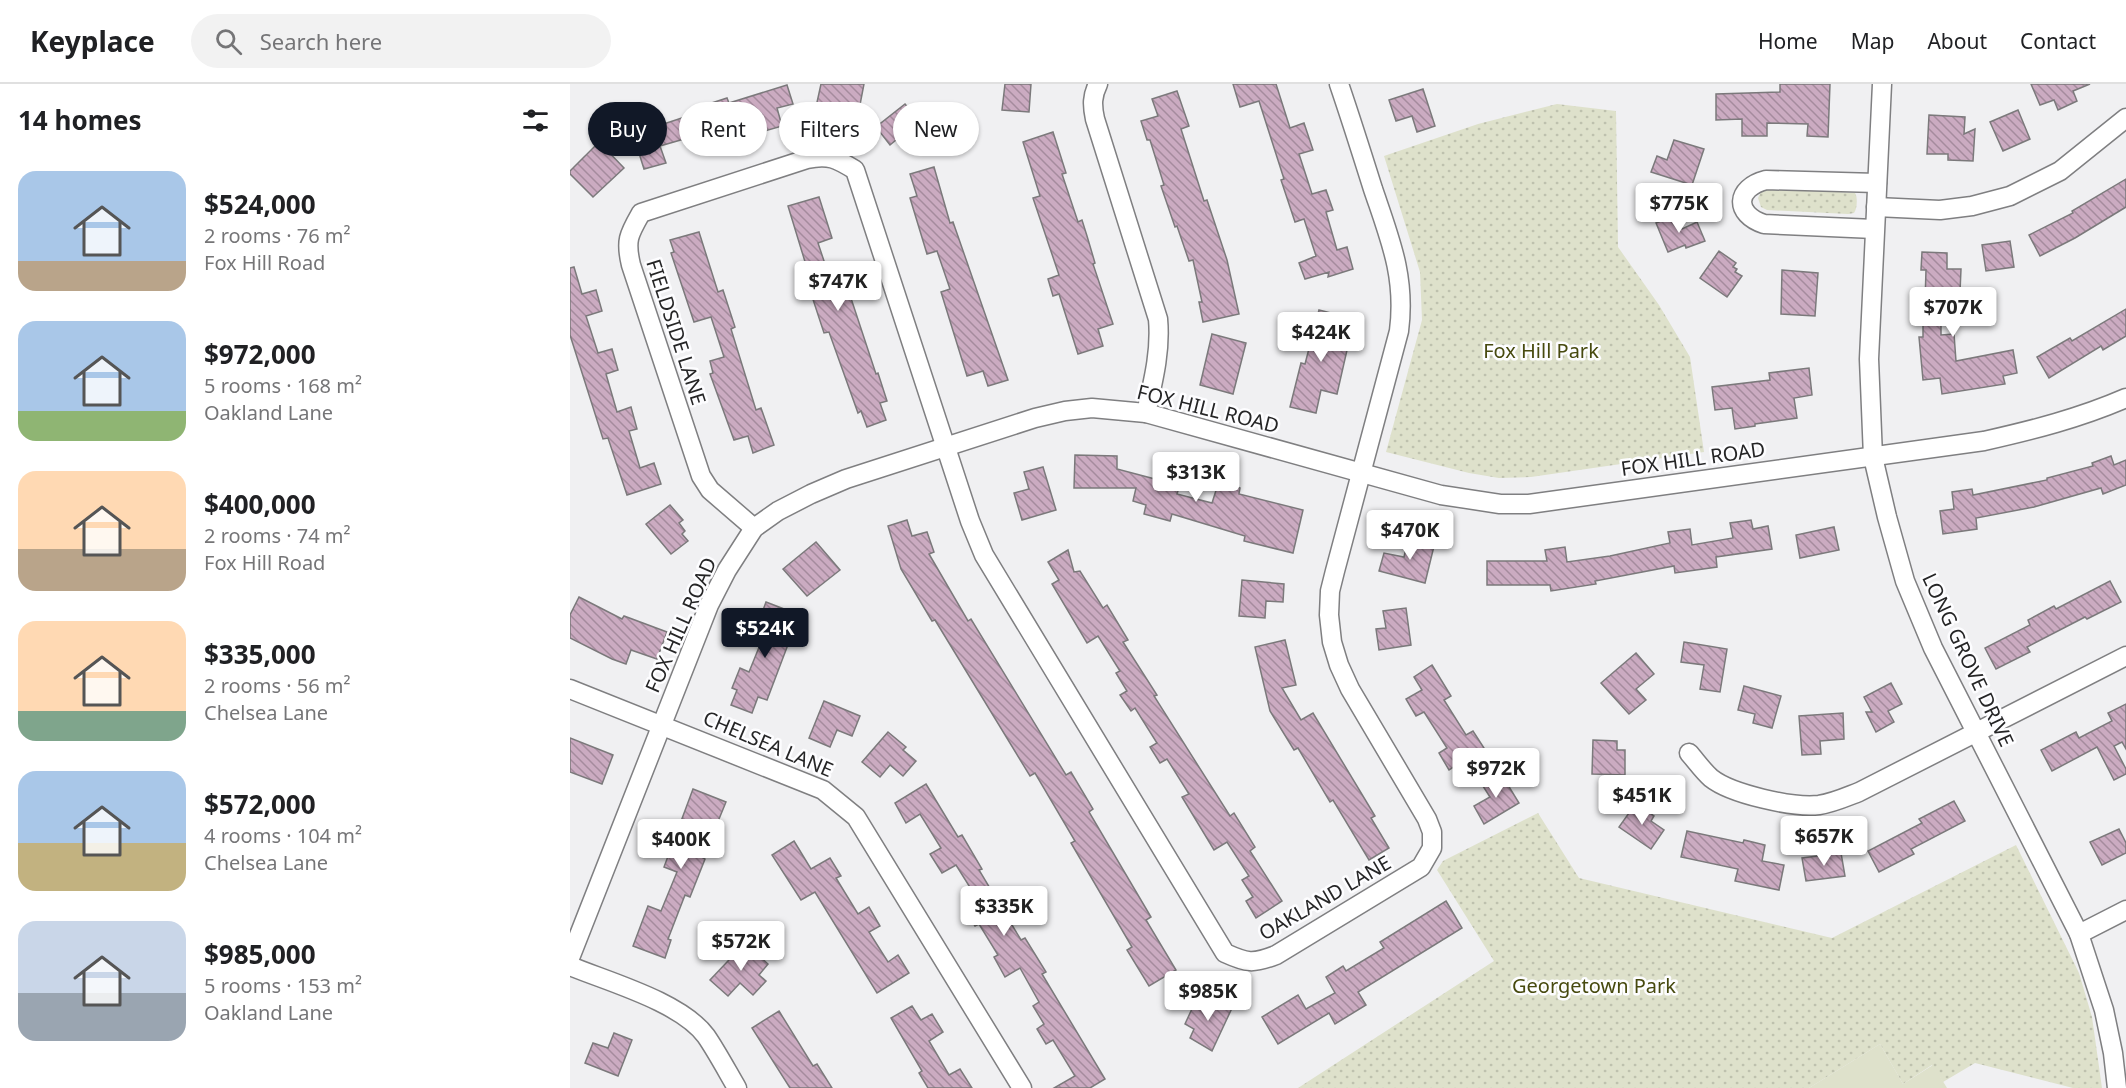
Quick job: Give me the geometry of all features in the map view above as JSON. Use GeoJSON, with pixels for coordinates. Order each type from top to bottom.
{"type":"FeatureCollection","features":[{"type":"Feature","properties":{"kind":"street"},"geometry":{"type":"LineString","coordinates":[[1098,84],[1094,94],[1095,119],[1158,319],[1160,337],[1157,362],[1146,413]]}},
{"type":"Feature","properties":{"kind":"street","name":"OAKLAND LANE"},"geometry":{"type":"LineString","coordinates":[[946,447],[970,521],[995,577],[1225,952],[1243,962],[1259,962],[1288,948],[1421,867],[1432,848],[1432,832],[1427,819],[1350,689],[1332,642],[1329,615],[1330,591],[1399,331],[1402,309],[1401,288],[1393,249],[1340,84]]}},
{"type":"Feature","properties":{"kind":"street","name":"LONG GROVE DRIVE"},"geometry":{"type":"LineString","coordinates":[[1882,84],[1869,359],[1874,457],[1887,517],[1905,581],[1933,648],[2079,934],[2104,1010],[2114,1053],[2117,1088]]}},
{"type":"Feature","properties":{"kind":"street"},"geometry":{"type":"LineString","coordinates":[[1876,207],[1941,210],[1972,206],[2010,196],[2061,171],[2126,118]]}},
{"type":"Feature","properties":{"kind":"street","name":"FIELDSIDE LANE"},"geometry":{"type":"LineString","coordinates":[[754,528],[710,490],[701,476],[688,443],[627,248],[628,234],[641,213],[820,156],[834,158],[855,170],[946,447]]}},
{"type":"Feature","properties":{"kind":"street"},"geometry":{"type":"LineString","coordinates":[[1874,229],[1764,224],[1752,220],[1744,212],[1742,201],[1745,190],[1754,183],[1766,180],[1876,183]]}},
{"type":"Feature","properties":{"kind":"street","name":"FOX HILL ROAD"},"geometry":{"type":"LineString","coordinates":[[570,958],[719,583],[754,528],[811,494],[846,480],[1035,418],[1092,408],[1146,413],[1463,499],[1500,504],[1529,504],[1984,441],[2045,428],[2126,398]]}},
{"type":"Feature","properties":{"kind":"street"},"geometry":{"type":"LineString","coordinates":[[1689,753],[1712,779],[1744,793],[1786,804],[1820,805],[1859,792],[2126,656]]}},
{"type":"Feature","properties":{"kind":"street","name":"CHELSEA LANE"},"geometry":{"type":"LineString","coordinates":[[570,689],[823,789],[856,817],[1022,1088]]}},
{"type":"Feature","properties":{"kind":"street"},"geometry":{"type":"LineString","coordinates":[[2079,934],[2126,910]]}},
{"type":"Feature","properties":{"kind":"street"},"geometry":{"type":"LineString","coordinates":[[570,966],[666,1005],[680,1014],[705,1035],[737,1088]]}},
{"type":"Feature","properties":{"kind":"green space","name":"Fox Hill Park"},"geometry":{"type":"Polygon","coordinates":[[[1557,104],[1616,111],[1618,247],[1659,305],[1690,357],[1704,452],[1531,477],[1499,478],[1469,473],[1386,452],[1422,320],[1420,272],[1384,156],[1478,124],[1557,104]]]}},
{"type":"Feature","properties":{"kind":"green space"},"geometry":{"type":"Polygon","coordinates":[[[1768,188],[1855,193],[1856,209],[1854,213],[1848,214],[1767,210],[1761,207],[1758,198],[1761,192],[1768,188]]]}},
{"type":"Feature","properties":{"kind":"green space","name":"Georgetown Park"},"geometry":{"type":"Polygon","coordinates":[[[1538,813],[1579,878],[1832,938],[2016,845],[2079,973],[2092,1017],[2102,1088],[2073,1088],[1975,1063],[1943,1082],[1932,1065],[1903,1084],[1880,1044],[1809,1088],[1298,1088],[1494,961],[1437,870],[1443,861],[1538,813]]]}},
{"type":"Feature","properties":{"kind":"green space"},"geometry":{"type":"Polygon","coordinates":[[[1880,1044],[1903,1084],[1933,1065],[1947,1088],[1809,1088],[1880,1044]]]}},
{"type":"Feature","properties":{"kind":"building"},"geometry":{"type":"Polygon","coordinates":[[[821,84],[864,84],[861,102],[817,102],[821,84]]]}},
{"type":"Feature","properties":{"kind":"building"},"geometry":{"type":"Polygon","coordinates":[[[1005,84],[1031,84],[1029,112],[1002,110],[1005,84]]]}},
{"type":"Feature","properties":{"kind":"building"},"geometry":{"type":"Polygon","coordinates":[[[1233,84],[1276,84],[1290,128],[1304,123],[1313,150],[1299,154],[1312,194],[1326,190],[1333,210],[1326,212],[1337,250],[1347,247],[1353,269],[1328,277],[1329,272],[1305,279],[1299,263],[1316,256],[1304,219],[1295,222],[1259,101],[1240,107],[1233,84]]]}},
{"type":"Feature","properties":{"kind":"building"},"geometry":{"type":"Polygon","coordinates":[[[1780,84],[1830,84],[1828,137],[1807,136],[1808,124],[1767,123],[1767,136],[1742,136],[1742,119],[1716,120],[1716,94],[1780,92],[1780,84]]]}},
{"type":"Feature","properties":{"kind":"building"},"geometry":{"type":"Polygon","coordinates":[[[2031,84],[2090,84],[2073,91],[2077,101],[2058,110],[2054,100],[2040,105],[2031,84]]]}},
{"type":"Feature","properties":{"kind":"building"},"geometry":{"type":"Polygon","coordinates":[[[787,85],[792,102],[779,102],[777,108],[779,127],[767,130],[767,102],[732,102],[787,85]]]}},
{"type":"Feature","properties":{"kind":"building"},"geometry":{"type":"Polygon","coordinates":[[[1423,89],[1435,126],[1417,132],[1412,116],[1396,121],[1389,100],[1423,89]]]}},
{"type":"Feature","properties":{"kind":"building"},"geometry":{"type":"Polygon","coordinates":[[[1177,91],[1189,126],[1181,129],[1204,201],[1207,200],[1227,260],[1239,314],[1203,322],[1199,302],[1202,302],[1193,260],[1189,261],[1177,226],[1175,227],[1161,186],[1164,185],[1150,140],[1147,140],[1141,121],[1158,116],[1152,99],[1177,91]]]}},
{"type":"Feature","properties":{"kind":"building"},"geometry":{"type":"Polygon","coordinates":[[[727,98],[729,102],[715,102],[727,98]]]}},
{"type":"Feature","properties":{"kind":"building"},"geometry":{"type":"Polygon","coordinates":[[[2018,110],[2030,139],[2003,151],[1990,122],[2018,110]]]}},
{"type":"Feature","properties":{"kind":"building"},"geometry":{"type":"Polygon","coordinates":[[[893,114],[893,142],[890,145],[881,133],[881,123],[893,114]]]}},
{"type":"Feature","properties":{"kind":"building"},"geometry":{"type":"Polygon","coordinates":[[[1929,115],[1965,117],[1964,134],[1975,129],[1973,161],[1948,160],[1948,154],[1927,154],[1929,115]]]}},
{"type":"Feature","properties":{"kind":"building"},"geometry":{"type":"Polygon","coordinates":[[[679,119],[679,140],[667,144],[667,123],[679,119]]]}},
{"type":"Feature","properties":{"kind":"building"},"geometry":{"type":"Polygon","coordinates":[[[1053,132],[1066,173],[1062,174],[1078,222],[1082,220],[1095,263],[1093,264],[1113,324],[1098,329],[1103,346],[1078,354],[1059,294],[1053,296],[1048,279],[1059,275],[1033,198],[1040,196],[1023,142],[1053,132]]]}},
{"type":"Feature","properties":{"kind":"building"},"geometry":{"type":"Polygon","coordinates":[[[1674,140],[1704,149],[1692,185],[1651,172],[1657,156],[1667,160],[1674,140]]]}},
{"type":"Feature","properties":{"kind":"building"},"geometry":{"type":"Polygon","coordinates":[[[588,153],[588,156],[612,156],[624,168],[593,197],[570,174],[570,171],[588,153]]]}},
{"type":"Feature","properties":{"kind":"building"},"geometry":{"type":"Polygon","coordinates":[[[640,156],[664,156],[666,163],[644,169],[640,156]]]}},
{"type":"Feature","properties":{"kind":"building"},"geometry":{"type":"Polygon","coordinates":[[[934,167],[950,223],[953,222],[1008,380],[988,386],[983,371],[967,376],[941,292],[950,289],[937,251],[927,254],[910,198],[917,196],[910,174],[934,167]]]}},
{"type":"Feature","properties":{"kind":"building"},"geometry":{"type":"Polygon","coordinates":[[[2126,179],[2126,207],[2040,256],[2029,235],[2073,213],[2072,211],[2126,179]]]}},
{"type":"Feature","properties":{"kind":"building"},"geometry":{"type":"Polygon","coordinates":[[[819,197],[832,238],[818,243],[829,276],[842,271],[887,401],[880,403],[886,420],[867,427],[861,411],[858,413],[829,332],[824,333],[802,266],[806,265],[788,206],[819,197]]]}},
{"type":"Feature","properties":{"kind":"building"},"geometry":{"type":"Polygon","coordinates":[[[1677,215],[1682,229],[1697,222],[1705,241],[1686,248],[1685,245],[1668,252],[1656,223],[1677,215]]]}},
{"type":"Feature","properties":{"kind":"building"},"geometry":{"type":"Polygon","coordinates":[[[699,232],[718,292],[723,290],[735,327],[731,329],[756,410],[761,408],[774,445],[753,453],[748,436],[734,440],[710,374],[713,373],[710,361],[724,357],[711,317],[694,322],[671,253],[674,252],[670,240],[699,232]]]}},
{"type":"Feature","properties":{"kind":"building"},"geometry":{"type":"Polygon","coordinates":[[[2010,241],[2014,267],[1986,271],[1982,245],[2010,241]]]}},
{"type":"Feature","properties":{"kind":"building"},"geometry":{"type":"Polygon","coordinates":[[[1719,251],[1736,263],[1733,267],[1737,269],[1735,272],[1742,276],[1727,297],[1700,278],[1719,251]]]}},
{"type":"Feature","properties":{"kind":"building"},"geometry":{"type":"Polygon","coordinates":[[[1922,252],[1947,253],[1947,269],[1961,269],[1960,292],[1941,291],[1941,335],[1954,334],[1956,361],[2013,350],[2017,373],[2003,376],[2005,384],[1942,394],[1940,378],[1923,380],[1919,337],[1923,337],[1926,270],[1921,270],[1922,252]]]}},
{"type":"Feature","properties":{"kind":"building"},"geometry":{"type":"Polygon","coordinates":[[[574,267],[582,294],[596,290],[602,311],[586,316],[598,353],[612,349],[618,370],[606,374],[617,412],[631,407],[637,429],[629,431],[640,468],[654,463],[661,484],[627,495],[608,438],[603,439],[570,335],[570,268],[574,267]]]}},
{"type":"Feature","properties":{"kind":"building"},"geometry":{"type":"Polygon","coordinates":[[[1782,270],[1818,273],[1815,316],[1781,314],[1782,270]]]}},
{"type":"Feature","properties":{"kind":"building"},"geometry":{"type":"Polygon","coordinates":[[[2126,309],[2126,336],[2103,350],[2101,346],[2049,378],[2037,357],[2070,338],[2072,341],[2126,309]]]}},
{"type":"Feature","properties":{"kind":"building"},"geometry":{"type":"Polygon","coordinates":[[[1319,310],[1343,316],[1338,333],[1350,337],[1337,394],[1321,390],[1316,413],[1290,407],[1301,363],[1305,364],[1319,310]]]}},
{"type":"Feature","properties":{"kind":"building"},"geometry":{"type":"Polygon","coordinates":[[[1212,334],[1246,343],[1233,394],[1200,385],[1212,334]]]}},
{"type":"Feature","properties":{"kind":"building"},"geometry":{"type":"Polygon","coordinates":[[[1809,368],[1812,395],[1794,398],[1797,418],[1735,429],[1732,408],[1715,410],[1712,387],[1770,380],[1769,373],[1809,368]]]}},
{"type":"Feature","properties":{"kind":"building"},"geometry":{"type":"Polygon","coordinates":[[[1075,455],[1117,456],[1117,469],[1155,479],[1158,468],[1183,474],[1177,494],[1212,503],[1219,481],[1240,488],[1239,494],[1303,510],[1293,553],[1244,541],[1245,536],[1172,514],[1170,521],[1144,514],[1146,505],[1133,501],[1136,488],[1074,488],[1075,455]]]}},
{"type":"Feature","properties":{"kind":"building"},"geometry":{"type":"Polygon","coordinates":[[[2111,456],[2114,465],[2126,460],[2126,485],[2103,494],[2101,488],[2034,507],[1976,518],[1977,529],[1943,534],[1940,511],[1954,509],[1952,492],[1972,489],[1973,495],[2047,480],[2047,478],[2093,466],[2092,463],[2111,456]]]}},
{"type":"Feature","properties":{"kind":"building"},"geometry":{"type":"Polygon","coordinates":[[[1043,467],[1056,510],[1022,520],[1014,493],[1029,489],[1024,472],[1043,467]]]}},
{"type":"Feature","properties":{"kind":"building"},"geometry":{"type":"Polygon","coordinates":[[[670,505],[683,520],[679,523],[685,531],[682,534],[688,541],[671,554],[646,524],[670,505]]]}},
{"type":"Feature","properties":{"kind":"building"},"geometry":{"type":"Polygon","coordinates":[[[907,520],[912,536],[927,532],[934,552],[929,554],[968,621],[971,619],[1066,775],[1071,772],[1093,809],[1089,812],[1151,917],[1146,920],[1176,970],[1149,986],[1127,950],[1132,947],[1071,843],[1075,841],[1035,773],[1030,776],[935,620],[932,621],[901,569],[888,526],[907,520]]]}},
{"type":"Feature","properties":{"kind":"building"},"geometry":{"type":"Polygon","coordinates":[[[1751,520],[1753,529],[1768,526],[1772,549],[1716,557],[1717,567],[1675,573],[1674,566],[1595,581],[1596,584],[1551,591],[1550,585],[1487,585],[1487,561],[1547,561],[1545,550],[1565,547],[1567,562],[1610,556],[1670,543],[1668,532],[1690,529],[1692,545],[1733,538],[1730,523],[1751,520]]]}},
{"type":"Feature","properties":{"kind":"building"},"geometry":{"type":"Polygon","coordinates":[[[1834,527],[1839,550],[1800,558],[1796,535],[1834,527]]]}},
{"type":"Feature","properties":{"kind":"building"},"geometry":{"type":"Polygon","coordinates":[[[1409,536],[1435,542],[1425,583],[1379,571],[1384,553],[1404,557],[1409,536]]]}},
{"type":"Feature","properties":{"kind":"building"},"geometry":{"type":"Polygon","coordinates":[[[816,542],[840,570],[807,596],[783,569],[816,542]]]}},
{"type":"Feature","properties":{"kind":"building"},"geometry":{"type":"Polygon","coordinates":[[[1068,550],[1074,572],[1080,571],[1103,608],[1107,605],[1128,640],[1123,642],[1157,695],[1154,696],[1230,816],[1234,813],[1255,847],[1250,851],[1282,901],[1256,918],[1246,901],[1253,897],[1242,880],[1249,876],[1227,842],[1214,850],[1182,797],[1189,794],[1167,759],[1160,763],[1150,747],[1157,743],[1135,708],[1131,711],[1120,695],[1127,691],[1116,673],[1120,671],[1098,636],[1087,643],[1052,584],[1059,580],[1048,562],[1068,550]]]}},
{"type":"Feature","properties":{"kind":"building"},"geometry":{"type":"Polygon","coordinates":[[[1242,580],[1284,584],[1283,602],[1266,601],[1265,618],[1239,616],[1242,580]]]}},
{"type":"Feature","properties":{"kind":"building"},"geometry":{"type":"Polygon","coordinates":[[[2110,581],[2121,602],[2087,619],[2085,617],[2027,647],[2030,652],[1996,669],[1985,648],[2030,625],[2028,620],[2054,606],[2056,609],[2110,581]]]}},
{"type":"Feature","properties":{"kind":"building"},"geometry":{"type":"Polygon","coordinates":[[[579,597],[622,619],[624,616],[667,632],[657,659],[631,650],[626,664],[570,638],[570,615],[579,597]]]}},
{"type":"Feature","properties":{"kind":"building"},"geometry":{"type":"Polygon","coordinates":[[[766,602],[797,614],[789,633],[792,634],[767,700],[758,697],[752,713],[731,705],[737,690],[732,688],[740,668],[749,672],[768,625],[759,621],[766,602]]]}},
{"type":"Feature","properties":{"kind":"building"},"geometry":{"type":"Polygon","coordinates":[[[1406,608],[1411,645],[1379,650],[1376,629],[1386,628],[1383,611],[1406,608]]]}},
{"type":"Feature","properties":{"kind":"building"},"geometry":{"type":"Polygon","coordinates":[[[1285,640],[1296,685],[1282,688],[1301,720],[1313,713],[1375,816],[1371,818],[1389,848],[1369,860],[1333,800],[1330,802],[1298,748],[1294,750],[1270,711],[1255,647],[1285,640]]]}},
{"type":"Feature","properties":{"kind":"building"},"geometry":{"type":"Polygon","coordinates":[[[1684,642],[1727,649],[1720,692],[1700,689],[1704,665],[1681,662],[1684,642]]]}},
{"type":"Feature","properties":{"kind":"building"},"geometry":{"type":"Polygon","coordinates":[[[1636,653],[1654,674],[1636,689],[1646,700],[1629,714],[1601,683],[1636,653]]]}},
{"type":"Feature","properties":{"kind":"building"},"geometry":{"type":"Polygon","coordinates":[[[1432,665],[1451,696],[1444,700],[1466,735],[1473,731],[1484,748],[1449,770],[1439,753],[1447,748],[1424,712],[1416,716],[1406,699],[1422,690],[1414,677],[1432,665]]]}},
{"type":"Feature","properties":{"kind":"building"},"geometry":{"type":"Polygon","coordinates":[[[1891,683],[1902,704],[1888,711],[1894,722],[1876,732],[1866,712],[1872,712],[1864,697],[1891,683]]]}},
{"type":"Feature","properties":{"kind":"building"},"geometry":{"type":"Polygon","coordinates":[[[1744,686],[1781,696],[1772,728],[1753,723],[1755,714],[1738,710],[1744,686]]]}},
{"type":"Feature","properties":{"kind":"building"},"geometry":{"type":"Polygon","coordinates":[[[824,701],[860,716],[852,736],[837,730],[830,747],[809,738],[824,701]]]}},
{"type":"Feature","properties":{"kind":"building"},"geometry":{"type":"Polygon","coordinates":[[[2126,704],[2126,749],[2122,742],[2114,746],[2126,769],[2126,774],[2114,780],[2097,747],[2052,771],[2041,750],[2076,732],[2079,738],[2112,721],[2108,713],[2126,704]]]}},
{"type":"Feature","properties":{"kind":"building"},"geometry":{"type":"Polygon","coordinates":[[[1843,713],[1844,739],[1820,741],[1821,754],[1802,755],[1799,716],[1843,713]]]}},
{"type":"Feature","properties":{"kind":"building"},"geometry":{"type":"Polygon","coordinates":[[[888,732],[906,747],[903,750],[916,761],[903,776],[890,765],[880,777],[862,762],[888,732]]]}},
{"type":"Feature","properties":{"kind":"building"},"geometry":{"type":"Polygon","coordinates":[[[570,738],[613,755],[602,784],[570,772],[570,738]]]}},
{"type":"Feature","properties":{"kind":"building"},"geometry":{"type":"Polygon","coordinates":[[[1593,740],[1617,741],[1617,750],[1625,750],[1625,775],[1592,774],[1593,740]]]}},
{"type":"Feature","properties":{"kind":"building"},"geometry":{"type":"Polygon","coordinates":[[[1500,772],[1519,803],[1484,824],[1474,806],[1490,797],[1481,783],[1500,772]]]}},
{"type":"Feature","properties":{"kind":"building"},"geometry":{"type":"Polygon","coordinates":[[[926,784],[958,837],[962,835],[982,869],[979,870],[1021,940],[1025,938],[1046,972],[1042,974],[1105,1079],[1090,1088],[1054,1088],[1075,1076],[1053,1040],[1046,1044],[1037,1029],[1044,1024],[1033,1006],[1039,1002],[1020,968],[1005,977],[994,957],[998,955],[979,924],[975,926],[964,908],[978,900],[956,865],[942,873],[930,854],[941,848],[920,814],[906,823],[895,803],[926,784]]]}},
{"type":"Feature","properties":{"kind":"building"},"geometry":{"type":"Polygon","coordinates":[[[693,789],[726,802],[690,897],[685,895],[668,939],[671,940],[665,958],[633,946],[648,906],[661,911],[677,872],[664,867],[693,789]]]}},
{"type":"Feature","properties":{"kind":"building"},"geometry":{"type":"Polygon","coordinates":[[[1954,801],[1965,821],[1911,849],[1914,854],[1879,872],[1868,851],[1922,823],[1919,819],[1954,801]]]}},
{"type":"Feature","properties":{"kind":"building"},"geometry":{"type":"Polygon","coordinates":[[[1636,803],[1654,816],[1651,821],[1664,830],[1651,849],[1619,827],[1636,803]]]}},
{"type":"Feature","properties":{"kind":"building"},"geometry":{"type":"Polygon","coordinates":[[[2119,829],[2126,843],[2126,853],[2102,865],[2090,842],[2119,829]]]}},
{"type":"Feature","properties":{"kind":"building"},"geometry":{"type":"Polygon","coordinates":[[[1687,831],[1743,843],[1744,840],[1765,845],[1762,861],[1784,865],[1779,890],[1735,881],[1738,869],[1681,857],[1687,831]]]}},
{"type":"Feature","properties":{"kind":"building"},"geometry":{"type":"Polygon","coordinates":[[[794,841],[811,869],[830,858],[841,876],[836,878],[858,914],[869,907],[880,926],[869,932],[888,962],[898,955],[909,973],[877,993],[815,892],[801,900],[772,855],[794,841]]]}},
{"type":"Feature","properties":{"kind":"building"},"geometry":{"type":"Polygon","coordinates":[[[1841,853],[1845,876],[1806,881],[1802,858],[1841,853]]]}},
{"type":"Feature","properties":{"kind":"building"},"geometry":{"type":"Polygon","coordinates":[[[1446,901],[1462,928],[1358,992],[1366,1005],[1335,1024],[1329,1013],[1278,1044],[1262,1017],[1298,995],[1306,1009],[1335,993],[1326,977],[1343,966],[1346,971],[1384,948],[1380,942],[1446,901]]]}},
{"type":"Feature","properties":{"kind":"building"},"geometry":{"type":"Polygon","coordinates":[[[745,943],[768,964],[759,975],[766,981],[753,995],[740,983],[728,996],[710,980],[745,943]]]}},
{"type":"Feature","properties":{"kind":"building"},"geometry":{"type":"Polygon","coordinates":[[[1213,999],[1232,1008],[1212,1051],[1190,1038],[1194,1029],[1185,1024],[1196,1000],[1209,1008],[1213,999]]]}},
{"type":"Feature","properties":{"kind":"building"},"geometry":{"type":"Polygon","coordinates":[[[912,1006],[921,1020],[932,1014],[943,1032],[929,1041],[949,1075],[960,1069],[972,1088],[928,1088],[919,1073],[922,1071],[891,1018],[912,1006]]]}},
{"type":"Feature","properties":{"kind":"building"},"geometry":{"type":"Polygon","coordinates":[[[779,1011],[813,1066],[817,1064],[832,1088],[790,1088],[752,1028],[779,1011]]]}},
{"type":"Feature","properties":{"kind":"building"},"geometry":{"type":"Polygon","coordinates":[[[614,1033],[632,1040],[618,1076],[585,1063],[593,1043],[608,1048],[614,1033]]]}}]}
